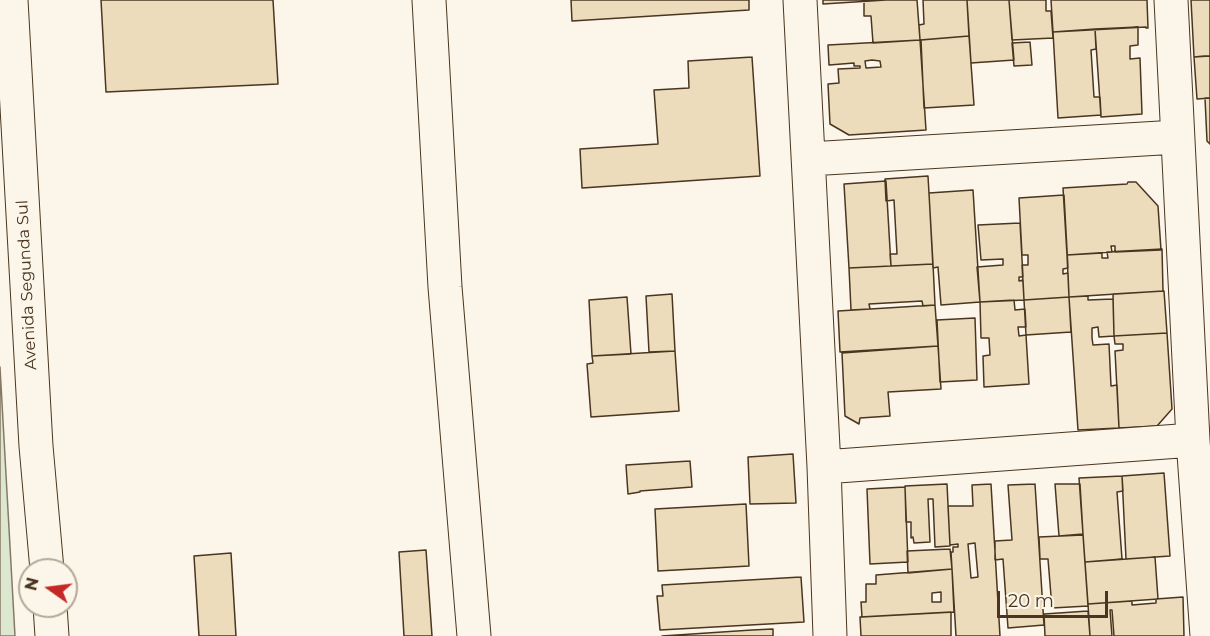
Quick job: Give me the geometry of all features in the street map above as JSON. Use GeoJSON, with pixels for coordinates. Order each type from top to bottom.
{"type":"FeatureCollection","features":[{"type":"Feature","properties":{"kind":"street","name":"Avenida Segunda Sul"},"geometry":{"type":"LineString","coordinates":[[11,0],[36,446],[45,558]]}},
{"type":"Feature","properties":{"kind":"street"},"geometry":{"type":"LineString","coordinates":[[429,0],[446,286],[474,636]]}},
{"type":"Feature","properties":{"kind":"street"},"geometry":{"type":"LineString","coordinates":[[800,0],[824,466],[830,636]]}},
{"type":"Feature","properties":{"kind":"street"},"geometry":{"type":"LineString","coordinates":[[1171,0],[1177,137],[1196,196],[1193,440],[1207,636]]}},
{"type":"Feature","properties":{"kind":"street"},"geometry":{"type":"LineString","coordinates":[[809,159],[1177,137]]}},
{"type":"Feature","properties":{"kind":"street"},"geometry":{"type":"LineString","coordinates":[[824,466],[1193,440]]}},
{"type":"Feature","properties":{"kind":"street"},"geometry":{"type":"LineString","coordinates":[[51,618],[52,636]]}},
{"type":"Feature","properties":{"kind":"green space"},"geometry":{"type":"Polygon","coordinates":[[[0,367],[15,636],[0,636],[0,367]]]}},
{"type":"Feature","properties":{"kind":"building"},"geometry":{"type":"Polygon","coordinates":[[[101,0],[273,0],[278,84],[106,92],[101,0]]]}},
{"type":"Feature","properties":{"kind":"building"},"geometry":{"type":"Polygon","coordinates":[[[571,0],[749,0],[749,10],[572,21],[571,0]]]}},
{"type":"Feature","properties":{"kind":"building"},"geometry":{"type":"Polygon","coordinates":[[[823,0],[886,0],[823,4],[823,0]]]}},
{"type":"Feature","properties":{"kind":"building"},"geometry":{"type":"Polygon","coordinates":[[[917,0],[920,40],[873,43],[871,16],[864,16],[864,1],[917,0]]]}},
{"type":"Feature","properties":{"kind":"building"},"geometry":{"type":"Polygon","coordinates":[[[923,0],[967,0],[969,36],[920,40],[919,25],[924,24],[923,0]]]}},
{"type":"Feature","properties":{"kind":"building"},"geometry":{"type":"Polygon","coordinates":[[[967,0],[1009,0],[1014,60],[971,63],[967,0]]]}},
{"type":"Feature","properties":{"kind":"building"},"geometry":{"type":"Polygon","coordinates":[[[1009,0],[1046,0],[1046,11],[1051,11],[1053,38],[1012,40],[1009,0]]]}},
{"type":"Feature","properties":{"kind":"building"},"geometry":{"type":"Polygon","coordinates":[[[1051,0],[1147,0],[1148,28],[1053,32],[1051,0]]]}},
{"type":"Feature","properties":{"kind":"building"},"geometry":{"type":"Polygon","coordinates":[[[1191,0],[1210,0],[1210,56],[1194,57],[1191,0]]]}},
{"type":"Feature","properties":{"kind":"building"},"geometry":{"type":"Polygon","coordinates":[[[1138,27],[1138,45],[1130,46],[1130,59],[1140,58],[1142,114],[1101,117],[1095,29],[1138,27]]]}},
{"type":"Feature","properties":{"kind":"building"},"geometry":{"type":"Polygon","coordinates":[[[1095,29],[1096,49],[1091,50],[1094,97],[1100,97],[1101,115],[1058,118],[1053,32],[1095,29]]]}},
{"type":"Feature","properties":{"kind":"building"},"geometry":{"type":"Polygon","coordinates":[[[969,36],[974,105],[924,108],[921,40],[969,36]]]}},
{"type":"Feature","properties":{"kind":"building"},"geometry":{"type":"Polygon","coordinates":[[[920,40],[926,130],[849,135],[830,124],[828,84],[839,83],[838,69],[860,68],[860,66],[854,66],[854,63],[829,65],[828,45],[920,40]],[[865,61],[866,68],[881,67],[880,61],[865,61]]]}},
{"type":"Feature","properties":{"kind":"building"},"geometry":{"type":"Polygon","coordinates":[[[1030,42],[1032,65],[1014,66],[1012,43],[1030,42]]]}},
{"type":"Feature","properties":{"kind":"building"},"geometry":{"type":"Polygon","coordinates":[[[1210,56],[1210,98],[1197,99],[1194,57],[1210,56]]]}},
{"type":"Feature","properties":{"kind":"building"},"geometry":{"type":"Polygon","coordinates":[[[752,57],[760,176],[582,188],[580,149],[658,144],[654,90],[689,88],[688,61],[752,57]]]}},
{"type":"Feature","properties":{"kind":"building"},"geometry":{"type":"Polygon","coordinates":[[[1205,98],[1210,98],[1210,144],[1207,141],[1205,98]]]}},
{"type":"Feature","properties":{"kind":"building"},"geometry":{"type":"Polygon","coordinates":[[[928,176],[933,264],[891,266],[890,254],[897,254],[894,200],[886,201],[885,179],[928,176]]]}},
{"type":"Feature","properties":{"kind":"building"},"geometry":{"type":"Polygon","coordinates":[[[886,181],[891,266],[849,268],[844,184],[886,181]]]}},
{"type":"Feature","properties":{"kind":"building"},"geometry":{"type":"Polygon","coordinates":[[[1136,182],[1158,206],[1161,250],[1115,252],[1115,246],[1111,246],[1112,252],[1067,255],[1063,188],[1127,184],[1136,182]]]}},
{"type":"Feature","properties":{"kind":"building"},"geometry":{"type":"Polygon","coordinates":[[[973,190],[980,302],[941,305],[938,267],[933,268],[929,193],[973,190]]]}},
{"type":"Feature","properties":{"kind":"building"},"geometry":{"type":"Polygon","coordinates":[[[1064,195],[1068,268],[1063,269],[1063,274],[1068,273],[1069,297],[1024,300],[1022,265],[1028,265],[1028,255],[1022,255],[1019,198],[1064,195]]]}},
{"type":"Feature","properties":{"kind":"building"},"geometry":{"type":"Polygon","coordinates":[[[1020,223],[1023,277],[1019,277],[1019,281],[1023,280],[1024,300],[980,302],[977,267],[1003,265],[1003,259],[981,260],[978,225],[1020,223]]]}},
{"type":"Feature","properties":{"kind":"building"},"geometry":{"type":"Polygon","coordinates":[[[1162,249],[1163,291],[1069,297],[1067,255],[1102,253],[1102,258],[1108,258],[1107,252],[1162,249]]]}},
{"type":"Feature","properties":{"kind":"building"},"geometry":{"type":"Polygon","coordinates":[[[933,264],[935,305],[923,306],[922,301],[869,304],[870,309],[851,310],[849,268],[933,264]]]}},
{"type":"Feature","properties":{"kind":"building"},"geometry":{"type":"Polygon","coordinates":[[[1164,291],[1167,333],[1114,336],[1113,294],[1164,291]]]}},
{"type":"Feature","properties":{"kind":"building"},"geometry":{"type":"Polygon","coordinates":[[[672,294],[675,351],[649,352],[646,296],[672,294]]]}},
{"type":"Feature","properties":{"kind":"building"},"geometry":{"type":"Polygon","coordinates":[[[1088,296],[1088,300],[1113,299],[1114,336],[1099,337],[1098,327],[1092,328],[1092,338],[1093,345],[1109,344],[1111,386],[1117,385],[1119,428],[1078,430],[1069,297],[1088,296]]]}},
{"type":"Feature","properties":{"kind":"building"},"geometry":{"type":"Polygon","coordinates":[[[627,297],[631,354],[592,356],[589,300],[627,297]]]}},
{"type":"Feature","properties":{"kind":"building"},"geometry":{"type":"Polygon","coordinates":[[[1069,297],[1071,332],[1026,335],[1024,300],[1069,297]]]}},
{"type":"Feature","properties":{"kind":"building"},"geometry":{"type":"Polygon","coordinates":[[[1014,300],[1015,310],[1025,309],[1026,327],[1018,327],[1019,336],[1026,335],[1029,384],[984,387],[983,356],[990,355],[989,338],[981,338],[980,302],[1014,300]]]}},
{"type":"Feature","properties":{"kind":"building"},"geometry":{"type":"Polygon","coordinates":[[[935,305],[938,346],[840,352],[838,311],[935,305]]]}},
{"type":"Feature","properties":{"kind":"building"},"geometry":{"type":"Polygon","coordinates":[[[975,318],[977,380],[940,382],[937,320],[975,318]]]}},
{"type":"Feature","properties":{"kind":"building"},"geometry":{"type":"Polygon","coordinates":[[[1167,333],[1172,409],[1157,426],[1119,428],[1115,351],[1123,350],[1123,344],[1115,344],[1114,336],[1167,333]]]}},
{"type":"Feature","properties":{"kind":"building"},"geometry":{"type":"Polygon","coordinates":[[[938,346],[941,389],[888,392],[890,416],[860,418],[859,424],[845,416],[842,353],[938,346]]]}},
{"type":"Feature","properties":{"kind":"building"},"geometry":{"type":"Polygon","coordinates":[[[675,351],[679,411],[591,417],[587,364],[593,363],[592,356],[675,351]]]}},
{"type":"Feature","properties":{"kind":"building"},"geometry":{"type":"Polygon","coordinates":[[[793,454],[796,503],[750,504],[748,457],[793,454]]]}},
{"type":"Feature","properties":{"kind":"building"},"geometry":{"type":"Polygon","coordinates":[[[690,461],[692,487],[628,494],[626,465],[690,461]]]}},
{"type":"Feature","properties":{"kind":"building"},"geometry":{"type":"Polygon","coordinates":[[[1164,473],[1170,556],[1126,559],[1122,476],[1164,473]]]}},
{"type":"Feature","properties":{"kind":"building"},"geometry":{"type":"Polygon","coordinates":[[[1122,476],[1123,491],[1117,492],[1122,559],[1085,562],[1079,478],[1122,476]]]}},
{"type":"Feature","properties":{"kind":"building"},"geometry":{"type":"Polygon","coordinates":[[[947,484],[950,546],[935,547],[933,499],[928,499],[930,542],[914,543],[913,537],[911,538],[911,522],[906,522],[905,486],[947,484]]]}},
{"type":"Feature","properties":{"kind":"building"},"geometry":{"type":"Polygon","coordinates":[[[991,484],[1000,636],[956,636],[951,552],[953,552],[953,547],[958,547],[958,544],[950,545],[948,506],[973,506],[972,485],[991,484]],[[975,543],[968,544],[971,578],[978,577],[975,543]]]}},
{"type":"Feature","properties":{"kind":"building"},"geometry":{"type":"Polygon","coordinates":[[[1035,484],[1044,625],[1008,628],[1003,559],[995,560],[995,541],[1012,540],[1008,485],[1035,484]]]}},
{"type":"Feature","properties":{"kind":"building"},"geometry":{"type":"Polygon","coordinates":[[[1055,484],[1080,484],[1083,534],[1059,536],[1055,484]]]}},
{"type":"Feature","properties":{"kind":"building"},"geometry":{"type":"Polygon","coordinates":[[[905,487],[908,562],[870,564],[867,489],[905,487]]]}},
{"type":"Feature","properties":{"kind":"building"},"geometry":{"type":"Polygon","coordinates":[[[746,504],[749,566],[658,571],[655,509],[746,504]]]}},
{"type":"Feature","properties":{"kind":"building"},"geometry":{"type":"Polygon","coordinates":[[[1083,535],[1088,606],[1052,608],[1048,559],[1040,559],[1039,537],[1083,535]]]}},
{"type":"Feature","properties":{"kind":"building"},"geometry":{"type":"Polygon","coordinates":[[[950,549],[952,569],[908,573],[907,551],[950,549]]]}},
{"type":"Feature","properties":{"kind":"building"},"geometry":{"type":"Polygon","coordinates":[[[426,550],[432,636],[404,636],[399,552],[426,550]]]}},
{"type":"Feature","properties":{"kind":"building"},"geometry":{"type":"Polygon","coordinates":[[[231,553],[236,636],[199,636],[194,556],[231,553]]]}},
{"type":"Feature","properties":{"kind":"building"},"geometry":{"type":"Polygon","coordinates":[[[1155,557],[1158,599],[1088,604],[1085,562],[1155,557]]]}},
{"type":"Feature","properties":{"kind":"building"},"geometry":{"type":"Polygon","coordinates":[[[952,569],[954,612],[862,617],[861,602],[866,602],[866,584],[876,584],[876,575],[952,569]],[[941,592],[932,593],[932,602],[941,602],[941,592]]]}},
{"type":"Feature","properties":{"kind":"building"},"geometry":{"type":"Polygon","coordinates":[[[801,577],[804,622],[660,630],[657,596],[663,596],[662,585],[801,577]]]}},
{"type":"Feature","properties":{"kind":"building"},"geometry":{"type":"Polygon","coordinates":[[[1183,597],[1184,636],[1114,636],[1112,610],[1110,610],[1112,636],[1090,636],[1088,604],[1132,601],[1132,605],[1156,603],[1156,599],[1183,597]]]}},
{"type":"Feature","properties":{"kind":"building"},"geometry":{"type":"Polygon","coordinates":[[[1088,611],[1090,636],[1045,636],[1044,614],[1088,611]]]}},
{"type":"Feature","properties":{"kind":"building"},"geometry":{"type":"Polygon","coordinates":[[[951,612],[951,636],[861,636],[860,617],[951,612]]]}},
{"type":"Feature","properties":{"kind":"building"},"geometry":{"type":"Polygon","coordinates":[[[773,629],[773,636],[662,636],[752,630],[773,629]]]}}]}
